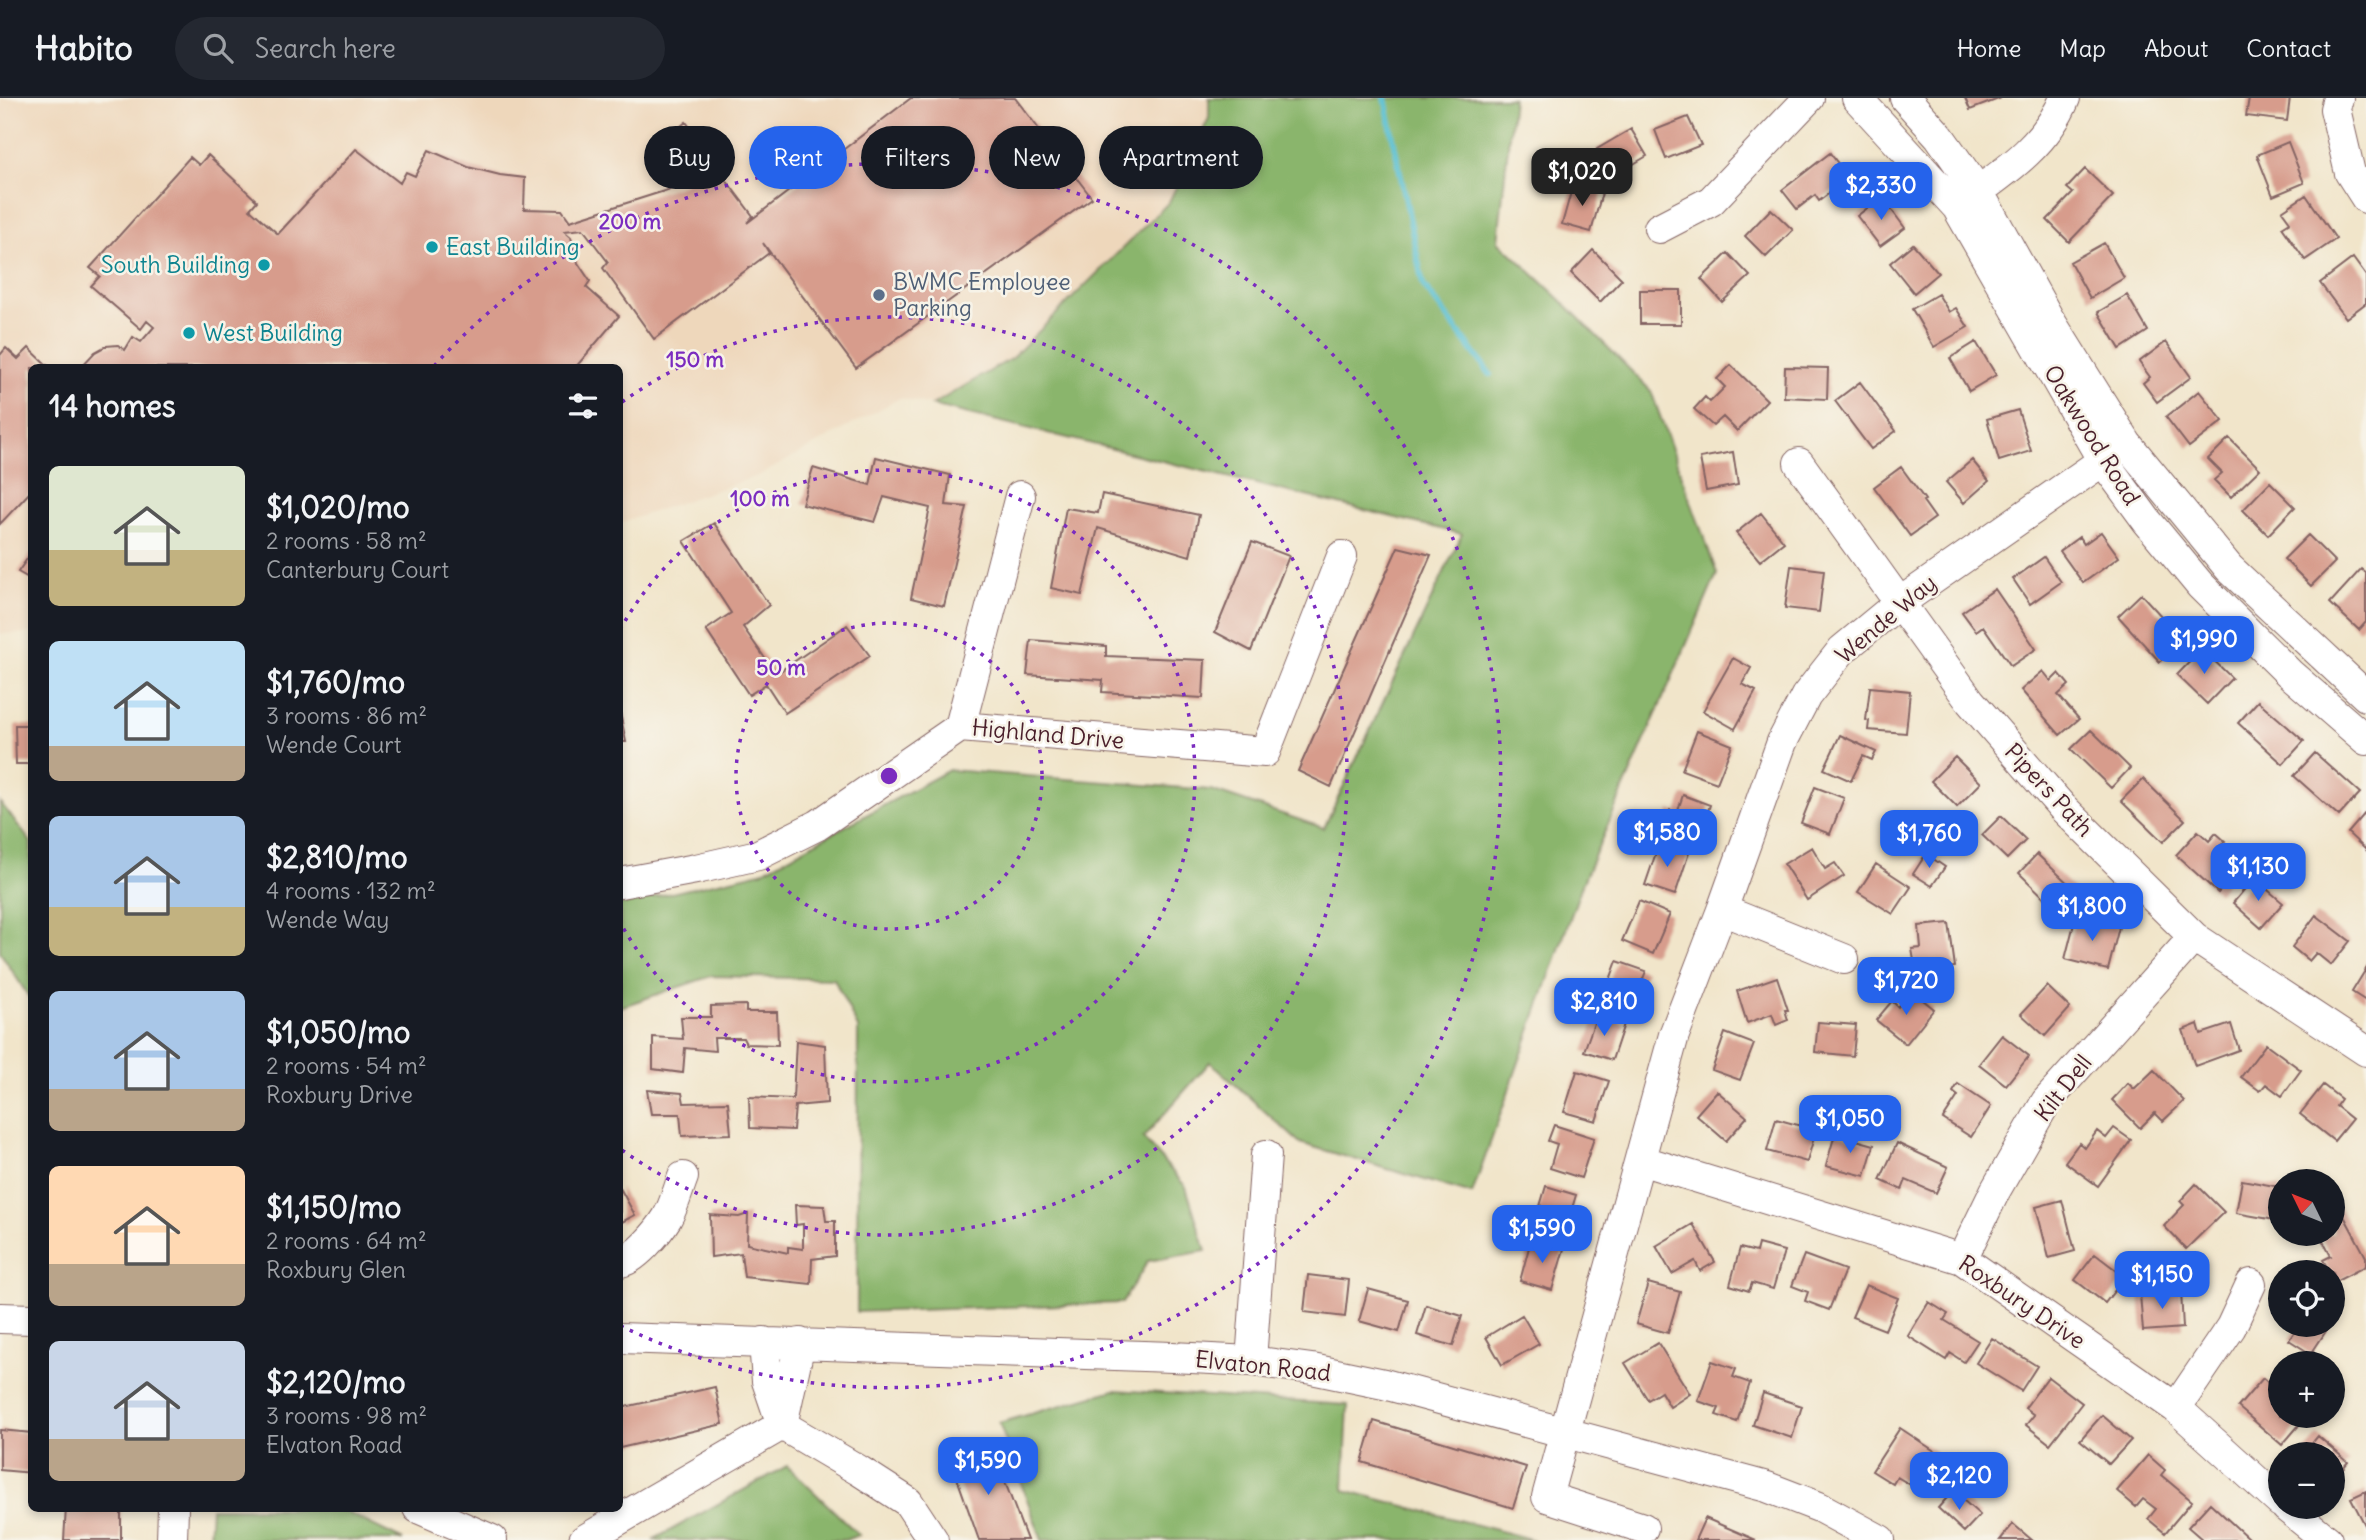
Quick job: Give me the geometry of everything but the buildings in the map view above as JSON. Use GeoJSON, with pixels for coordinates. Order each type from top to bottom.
{"type":"FeatureCollection","features":[{"type":"Feature","properties":{"kind":"street"},"geometry":{"type":"LineString","coordinates":[[1659,228],[1712,201],[1809,98]]}},
{"type":"Feature","properties":{"kind":"street","name":"Oakwood Road"},"geometry":{"type":"LineString","coordinates":[[1857,98],[1968,200],[2049,319],[2127,444],[2229,568],[2366,696]]}},
{"type":"Feature","properties":{"kind":"street","name":"Oakwood Road"},"geometry":{"type":"LineString","coordinates":[[1905,98],[1939,136],[1968,200],[2103,461],[2147,521],[2200,585],[2289,673],[2366,740]]}},
{"type":"Feature","properties":{"kind":"street"},"geometry":{"type":"LineString","coordinates":[[1968,200],[2029,153],[2049,129],[2066,98]]}},
{"type":"Feature","properties":{"kind":"street"},"geometry":{"type":"LineString","coordinates":[[2338,98],[2335,109],[2350,173],[2366,198]]}},
{"type":"Feature","properties":{"kind":"street","name":"Wende Way"},"geometry":{"type":"LineString","coordinates":[[1643,1528],[1547,1497],[1674,1035],[1782,742],[1806,696],[1842,650],[1899,603],[2127,444]]}},
{"type":"Feature","properties":{"kind":"street","name":"Pipers Path"},"geometry":{"type":"LineString","coordinates":[[1799,463],[1970,701],[2063,808],[2194,937],[2366,1051]]}},
{"type":"Feature","properties":{"kind":"street"},"geometry":{"type":"LineString","coordinates":[[960,727],[1020,496]]}},
{"type":"Feature","properties":{"kind":"street","name":"Highland Drive"},"geometry":{"type":"LineString","coordinates":[[623,882],[696,870],[758,855],[818,825],[960,727],[1265,752],[1342,556]]}},
{"type":"Feature","properties":{"kind":"street"},"geometry":{"type":"LineString","coordinates":[[1722,909],[1844,958]]}},
{"type":"Feature","properties":{"kind":"street","name":"Kilt Dell"},"geometry":{"type":"LineString","coordinates":[[1962,1259],[1995,1191],[2046,1102],[2194,937]]}},
{"type":"Feature","properties":{"kind":"street"},"geometry":{"type":"LineString","coordinates":[[1251,1361],[1266,1155]]}},
{"type":"Feature","properties":{"kind":"street","name":"Roxbury Drive"},"geometry":{"type":"LineString","coordinates":[[1640,1160],[1962,1259],[2176,1408],[2268,1491]]}},
{"type":"Feature","properties":{"kind":"street"},"geometry":{"type":"LineString","coordinates":[[623,1262],[650,1240],[668,1217],[683,1177]]}},
{"type":"Feature","properties":{"kind":"street"},"geometry":{"type":"LineString","coordinates":[[2176,1408],[2231,1327],[2252,1284]]}},
{"type":"Feature","properties":{"kind":"street"},"geometry":{"type":"LineString","coordinates":[[0,1318],[28,1319]]}},
{"type":"Feature","properties":{"kind":"street","name":"Elvaton Road"},"geometry":{"type":"LineString","coordinates":[[623,1338],[1251,1361],[1312,1369],[1384,1384],[1767,1487],[1819,1507],[1880,1540]]}},
{"type":"Feature","properties":{"kind":"street"},"geometry":{"type":"LineString","coordinates":[[764,1342],[767,1381],[782,1425],[908,1502],[933,1540]]}},
{"type":"Feature","properties":{"kind":"street"},"geometry":{"type":"LineString","coordinates":[[584,1540],[782,1425],[800,1343]]}},
{"type":"Feature","properties":{"kind":"street"},"geometry":{"type":"LineString","coordinates":[[172,1540],[173,1512]]}},
{"type":"Feature","properties":{"kind":"street"},"geometry":{"type":"LineString","coordinates":[[427,1512],[492,1540]]}},
{"type":"Feature","properties":{"kind":"street"},"geometry":{"type":"LineString","coordinates":[[2301,1519],[2327,1540]]}},
{"type":"Feature","properties":{"kind":"shaded area"},"geometry":{"type":"Polygon","coordinates":[[[0,98],[1209,98],[1209,118],[1205,126],[1099,126],[1099,189],[1175,189],[1169,202],[1012,358],[932,405],[900,398],[760,475],[623,522],[623,364],[28,364],[28,633],[0,634],[0,98]]]}},
{"type":"Feature","properties":{"kind":"green space"},"geometry":{"type":"Polygon","coordinates":[[[1209,98],[1513,98],[1498,241],[1651,391],[1717,574],[1583,882],[1472,1194],[1300,1143],[1210,1062],[1143,1138],[1186,1187],[1206,1251],[1148,1261],[1122,1303],[857,1312],[858,1028],[834,979],[711,976],[623,1006],[623,904],[761,872],[949,770],[1211,790],[1324,828],[1462,534],[932,405],[1012,358],[1169,202],[1175,189],[1263,189],[1263,126],[1205,126],[1209,118],[1209,98]]]}},
{"type":"Feature","properties":{"kind":"green space"},"geometry":{"type":"Polygon","coordinates":[[[0,802],[28,838],[28,995],[0,952],[0,802]]]}},
{"type":"Feature","properties":{"kind":"green space"},"geometry":{"type":"Polygon","coordinates":[[[1114,1390],[1348,1405],[1344,1490],[1534,1540],[1042,1540],[999,1423],[1114,1390]]]}},
{"type":"Feature","properties":{"kind":"green space"},"geometry":{"type":"Polygon","coordinates":[[[787,1466],[859,1535],[845,1540],[653,1540],[787,1466]]]}},
{"type":"Feature","properties":{"kind":"green space"},"geometry":{"type":"Polygon","coordinates":[[[211,1512],[346,1512],[403,1540],[209,1540],[211,1512]]]}},
{"type":"Feature","properties":{"kind":"waterway"},"geometry":{"type":"LineString","coordinates":[[1385,98],[1423,285],[1490,374]]}},
{"type":"Feature","properties":{"kind":"place","name":"East Building"},"geometry":{"type":"Point","coordinates":[432,247]}},
{"type":"Feature","properties":{"kind":"place","name":"South Building"},"geometry":{"type":"Point","coordinates":[264,265]}},
{"type":"Feature","properties":{"kind":"place","name":"BWMC Employee Parking"},"geometry":{"type":"Point","coordinates":[879,295]}},
{"type":"Feature","properties":{"kind":"place","name":"West Building"},"geometry":{"type":"Point","coordinates":[189,333]}}]}
